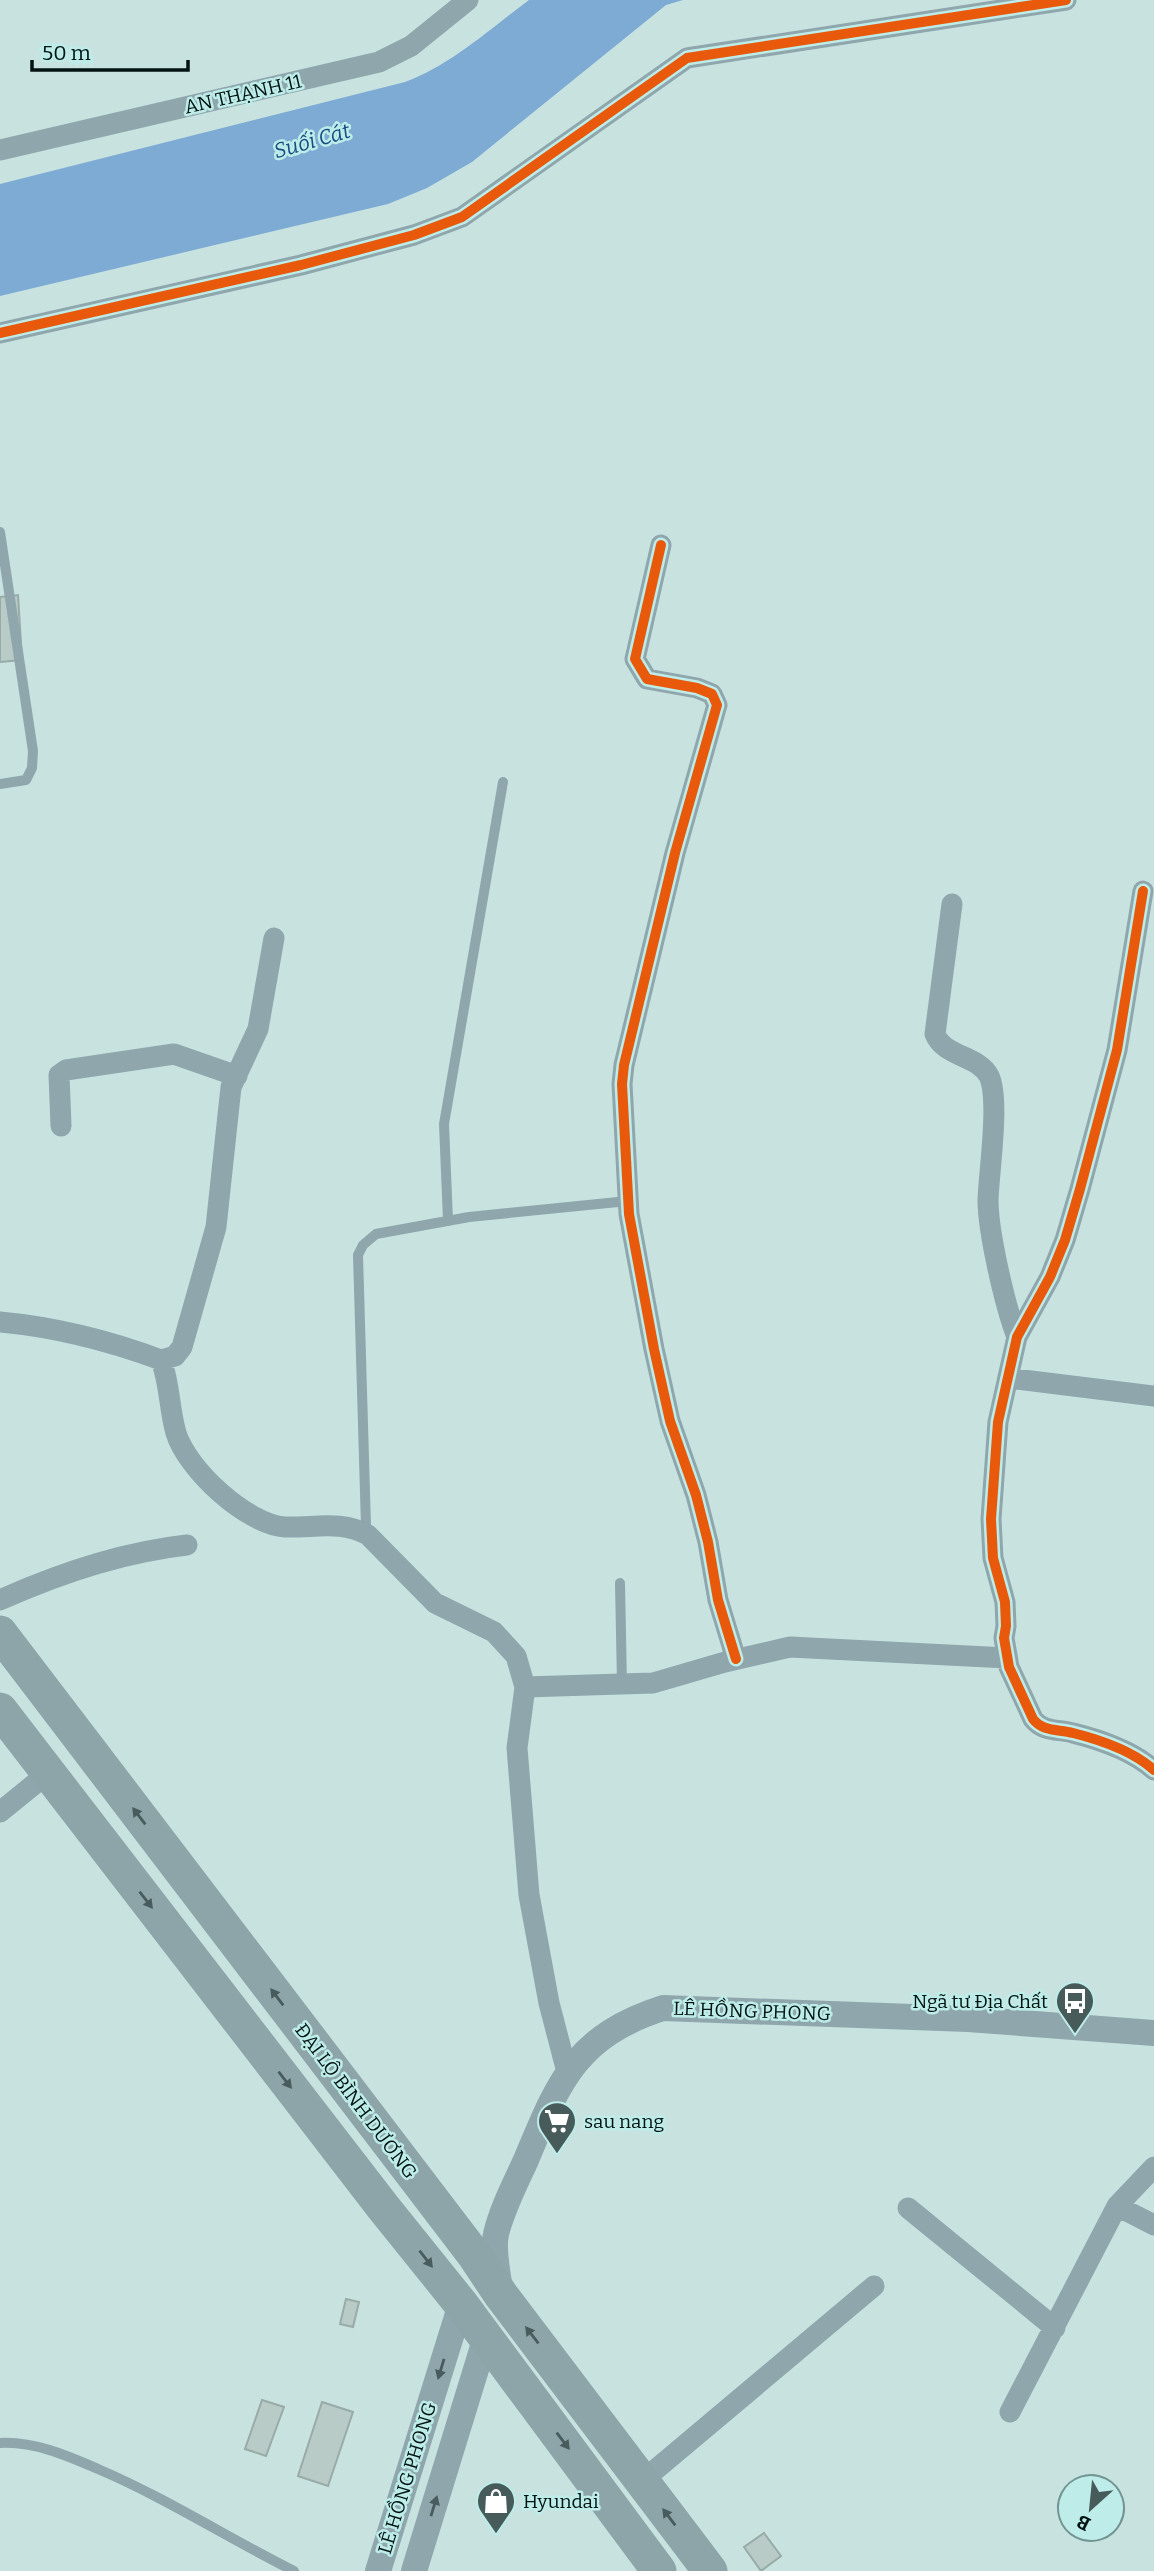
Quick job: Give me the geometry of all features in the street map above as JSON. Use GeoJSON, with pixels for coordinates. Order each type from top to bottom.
{"type":"FeatureCollection","features":[{"type":"Feature","properties":{"kind":"highway","name":"ĐẠI LỘ BÌNH DƯƠNG"},"geometry":{"type":"LineString","coordinates":[[0,1633],[485,2247],[500,2295],[710,2571]]}},
{"type":"Feature","properties":{"kind":"highway"},"geometry":{"type":"LineString","coordinates":[[0,1710],[383,2207],[461,2304],[659,2571]]}},
{"type":"Feature","properties":{"kind":"highway"},"geometry":{"type":"LineString","coordinates":[[461,2304],[485,2247]]}},
{"type":"Feature","properties":{"kind":"highway"},"geometry":{"type":"LineString","coordinates":[[486,2337],[500,2295]]}},
{"type":"Feature","properties":{"kind":"street","name":"AN THẠNH 11"},"geometry":{"type":"LineString","coordinates":[[0,150],[379,62],[411,46],[468,0]]}},
{"type":"Feature","properties":{"kind":"street"},"geometry":{"type":"LineString","coordinates":[[0,333],[301,265],[415,235],[462,217],[687,58],[1066,0]]}},
{"type":"Feature","properties":{"kind":"street"},"geometry":{"type":"LineString","coordinates":[[661,545],[635,659],[646,679],[698,688],[712,694],[717,705],[675,853],[624,1065],[622,1084],[628,1201],[654,1349],[670,1420],[696,1495],[708,1542],[718,1600],[736,1659]]}},
{"type":"Feature","properties":{"kind":"street"},"geometry":{"type":"LineString","coordinates":[[1143,891],[1117,1050],[1066,1240],[1050,1278],[1017,1337],[999,1422],[991,1519],[993,1558],[1006,1614],[1004,1637],[1007,1658],[1037,1725],[1074,1733],[1106,1744],[1134,1756],[1154,1770]]}},
{"type":"Feature","properties":{"kind":"street"},"geometry":{"type":"LineString","coordinates":[[952,904],[935,1034],[939,1044],[983,1068],[989,1077],[993,1109],[988,1203],[994,1244],[1017,1337]]}},
{"type":"Feature","properties":{"kind":"street"},"geometry":{"type":"LineString","coordinates":[[0,1322],[32,1325],[135,1350],[161,1360],[175,1356],[182,1347],[216,1227],[231,1087],[258,1029],[274,938]]}},
{"type":"Feature","properties":{"kind":"street"},"geometry":{"type":"LineString","coordinates":[[61,1126],[59,1075],[66,1070],[174,1054],[237,1076]]}},
{"type":"Feature","properties":{"kind":"street"},"geometry":{"type":"LineString","coordinates":[[161,1360],[166,1373],[176,1432],[183,1451],[194,1467],[231,1500],[270,1525],[340,1525],[363,1532],[435,1603],[494,1632],[516,1656],[524,1687],[517,1748],[529,1895],[549,2003],[567,2072]]}},
{"type":"Feature","properties":{"kind":"street"},"geometry":{"type":"LineString","coordinates":[[1008,1378],[1154,1395]]}},
{"type":"Feature","properties":{"kind":"street"},"geometry":{"type":"LineString","coordinates":[[0,1600],[118,1559],[187,1545]]}},
{"type":"Feature","properties":{"kind":"street"},"geometry":{"type":"LineString","coordinates":[[524,1687],[653,1683],[736,1659],[790,1647],[1007,1658]]}},
{"type":"Feature","properties":{"kind":"street"},"geometry":{"type":"LineString","coordinates":[[0,1812],[48,1773]]}},
{"type":"Feature","properties":{"kind":"street","name":"LÊ HỒNG PHONG"},"geometry":{"type":"LineString","coordinates":[[485,2247],[505,2208],[551,2100],[567,2072],[591,2044],[640,2015],[663,2008],[968,2019],[1154,2033]]}},
{"type":"Feature","properties":{"kind":"street"},"geometry":{"type":"LineString","coordinates":[[1010,2412],[1117,2206],[1154,2167]]}},
{"type":"Feature","properties":{"kind":"street"},"geometry":{"type":"LineString","coordinates":[[1117,2206],[1154,2225]]}},
{"type":"Feature","properties":{"kind":"street"},"geometry":{"type":"LineString","coordinates":[[908,2208],[1055,2328]]}},
{"type":"Feature","properties":{"kind":"street"},"geometry":{"type":"LineString","coordinates":[[642,2481],[874,2286]]}},
{"type":"Feature","properties":{"kind":"street","name":"LÊ HỒNG PHONG"},"geometry":{"type":"LineString","coordinates":[[378,2571],[461,2304]]}},
{"type":"Feature","properties":{"kind":"street","name":"LÊ HỒNG PHONG"},"geometry":{"type":"LineString","coordinates":[[414,2571],[486,2337]]}},
{"type":"Feature","properties":{"kind":"lane"},"geometry":{"type":"LineString","coordinates":[[0,532],[33,751],[32,768],[26,780],[0,784]]}},
{"type":"Feature","properties":{"kind":"lane"},"geometry":{"type":"LineString","coordinates":[[448,1221],[444,1124],[503,782]]}},
{"type":"Feature","properties":{"kind":"lane"},"geometry":{"type":"LineString","coordinates":[[363,1532],[366,1526],[358,1255],[363,1245],[376,1234],[448,1221],[628,1201]]}},
{"type":"Feature","properties":{"kind":"lane"},"geometry":{"type":"LineString","coordinates":[[620,1583],[622,1684]]}},
{"type":"Feature","properties":{"kind":"lane"},"geometry":{"type":"LineString","coordinates":[[0,2444],[46,2449],[119,2477],[294,2571]]}},
{"type":"Feature","properties":{"kind":"water","name":"Suối Cát"},"geometry":{"type":"Polygon","coordinates":[[[529,0],[683,0],[666,5],[472,162],[427,188],[388,204],[0,296],[0,184],[405,82],[454,56],[529,0]]]}},
{"type":"Feature","properties":{"kind":"building"},"geometry":{"type":"Polygon","coordinates":[[[18,595],[22,660],[0,662],[0,597],[18,595]]]}},
{"type":"Feature","properties":{"kind":"building"},"geometry":{"type":"Polygon","coordinates":[[[346,2299],[359,2302],[353,2327],[340,2324],[346,2299]]]}},
{"type":"Feature","properties":{"kind":"building"},"geometry":{"type":"Polygon","coordinates":[[[262,2400],[284,2407],[266,2456],[245,2449],[262,2400]]]}},
{"type":"Feature","properties":{"kind":"building"},"geometry":{"type":"Polygon","coordinates":[[[322,2402],[353,2412],[328,2486],[298,2476],[322,2402]]]}},
{"type":"Feature","properties":{"kind":"building"},"geometry":{"type":"Polygon","coordinates":[[[764,2533],[781,2556],[761,2571],[744,2547],[764,2533]]]}},
{"type":"Feature","properties":{"kind":"cycle path"},"geometry":{"type":"LineString","coordinates":[[0,333],[301,265],[414,235],[462,217],[687,58],[1066,0]]}},
{"type":"Feature","properties":{"kind":"cycle path"},"geometry":{"type":"LineString","coordinates":[[661,545],[635,659],[647,679],[697,688],[712,694],[717,705],[675,853],[624,1065],[622,1084],[629,1214],[670,1421],[696,1495],[708,1542],[718,1600],[736,1659]]}},
{"type":"Feature","properties":{"kind":"cycle path"},"geometry":{"type":"LineString","coordinates":[[1143,891],[1117,1050],[1080,1189],[1065,1240],[1050,1277],[1017,1337],[998,1422],[991,1519],[993,1558],[1005,1602],[1004,1638],[1009,1667],[1033,1719],[1046,1728],[1084,1736],[1116,1747],[1154,1770]]}},
{"type":"Feature","properties":{"kind":"place","name":"Ngã tư Địa Chất"},"geometry":{"type":"Point","coordinates":[1075,2035]}},
{"type":"Feature","properties":{"kind":"place","name":"sau nang"},"geometry":{"type":"Point","coordinates":[557,2155]}},
{"type":"Feature","properties":{"kind":"place","name":"Hyundai"},"geometry":{"type":"Point","coordinates":[496,2535]}}]}
